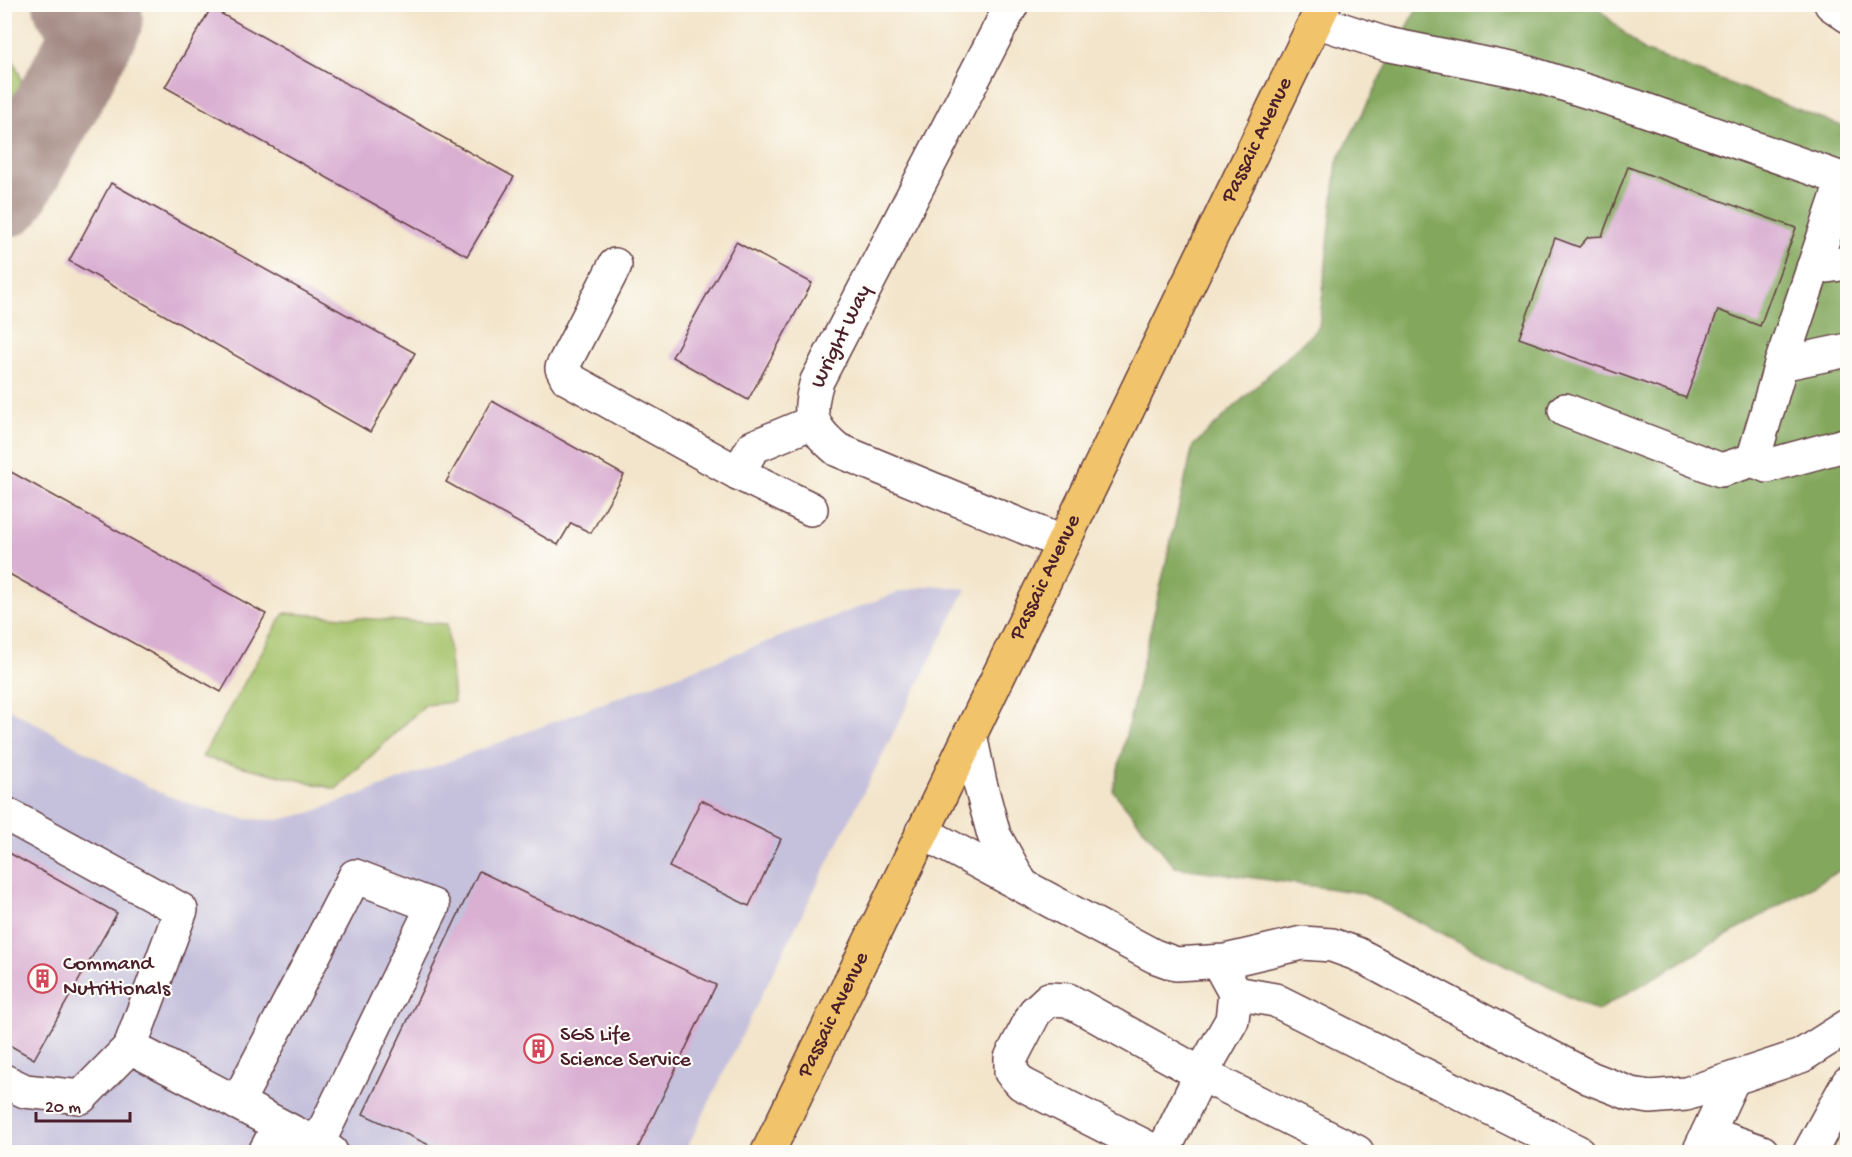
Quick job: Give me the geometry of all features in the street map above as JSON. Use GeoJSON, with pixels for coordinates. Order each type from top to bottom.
{"type":"FeatureCollection","features":[{"type":"Feature","properties":{"kind":"main road","name":"Passaic Avenue"},"geometry":{"type":"LineString","coordinates":[[768,1152],[1320,13]]}},
{"type":"Feature","properties":{"kind":"street","name":"Wright Way"},"geometry":{"type":"LineString","coordinates":[[1012,4],[817,381],[811,402],[813,422],[824,438],[838,450],[1063,543]]}},
{"type":"Feature","properties":{"kind":"street"},"geometry":{"type":"LineString","coordinates":[[1831,4],[1848,16]]}},
{"type":"Feature","properties":{"kind":"street"},"geometry":{"type":"LineString","coordinates":[[1320,13],[1386,44],[1525,72],[1637,107],[1846,181],[1813,268],[1781,364],[1753,460]]}},
{"type":"Feature","properties":{"kind":"street"},"geometry":{"type":"LineString","coordinates":[[1813,268],[1848,263]]}},
{"type":"Feature","properties":{"kind":"street"},"geometry":{"type":"LineString","coordinates":[[615,264],[562,368],[567,378],[738,473],[811,510]]}},
{"type":"Feature","properties":{"kind":"street"},"geometry":{"type":"LineString","coordinates":[[1781,364],[1848,350]]}},
{"type":"Feature","properties":{"kind":"street"},"geometry":{"type":"LineString","coordinates":[[1565,410],[1721,470],[1753,460],[1767,466],[1848,444]]}},
{"type":"Feature","properties":{"kind":"street"},"geometry":{"type":"LineString","coordinates":[[738,473],[753,447],[813,422]]}},
{"type":"Feature","properties":{"kind":"street"},"geometry":{"type":"LineString","coordinates":[[970,734],[994,835],[1022,885]]}},
{"type":"Feature","properties":{"kind":"street"},"geometry":{"type":"LineString","coordinates":[[4,813],[180,910],[130,1047],[81,1097],[25,1091],[4,1081]]}},
{"type":"Feature","properties":{"kind":"street"},"geometry":{"type":"LineString","coordinates":[[922,832],[1154,956],[1176,964],[1218,962],[1302,943],[1332,945],[1357,954],[1590,1078],[1631,1094],[1650,1097],[1686,1094],[1734,1079],[1801,1056],[1848,1026]]}},
{"type":"Feature","properties":{"kind":"street"},"geometry":{"type":"LineString","coordinates":[[130,1047],[237,1103],[272,1139],[324,1149],[433,906],[355,876],[237,1103]]}},
{"type":"Feature","properties":{"kind":"street"},"geometry":{"type":"LineString","coordinates":[[1163,1152],[1201,1074],[1232,1020],[1234,993],[1218,962]]}},
{"type":"Feature","properties":{"kind":"street"},"geometry":{"type":"LineString","coordinates":[[1234,993],[1275,1000],[1578,1152]]}},
{"type":"Feature","properties":{"kind":"street"},"geometry":{"type":"LineString","coordinates":[[1156,1152],[1022,1084],[1011,1072],[1011,1058],[1035,1012],[1049,999],[1068,1000],[1201,1074],[1357,1152]]}},
{"type":"Feature","properties":{"kind":"street"},"geometry":{"type":"LineString","coordinates":[[1734,1079],[1703,1143],[1762,1152]]}},
{"type":"Feature","properties":{"kind":"street"},"geometry":{"type":"LineString","coordinates":[[1810,1152],[1848,1083]]}},
{"type":"Feature","properties":{"kind":"shaded area"},"geometry":{"type":"Polygon","coordinates":[[[932,585],[966,589],[685,1152],[5,1152],[4,706],[158,792],[202,808],[246,819],[278,820],[309,813],[402,779],[899,592],[932,585]]]}},
{"type":"Feature","properties":{"kind":"green space"},"geometry":{"type":"Polygon","coordinates":[[[1419,5],[1594,5],[1644,51],[1847,128],[1847,866],[1597,1011],[1362,893],[1175,867],[1113,791],[1193,446],[1319,327],[1337,162],[1419,5]]]}},
{"type":"Feature","properties":{"kind":"green space"},"geometry":{"type":"Polygon","coordinates":[[[5,52],[14,62],[20,75],[21,94],[14,122],[5,139],[5,52]]]}},
{"type":"Feature","properties":{"kind":"green space"},"geometry":{"type":"Polygon","coordinates":[[[284,613],[447,624],[454,702],[425,705],[336,789],[202,757],[284,613]]]}},
{"type":"Feature","properties":{"kind":"building"},"geometry":{"type":"Polygon","coordinates":[[[211,8],[514,177],[467,256],[165,87],[211,8]]]}},
{"type":"Feature","properties":{"kind":"building"},"geometry":{"type":"Polygon","coordinates":[[[1628,167],[1796,228],[1760,326],[1718,310],[1686,398],[1519,338],[1555,238],[1579,247],[1588,237],[1602,236],[1628,167]]]}},
{"type":"Feature","properties":{"kind":"building"},"geometry":{"type":"Polygon","coordinates":[[[111,183],[415,353],[370,432],[69,261],[111,183]]]}},
{"type":"Feature","properties":{"kind":"building"},"geometry":{"type":"Polygon","coordinates":[[[736,242],[812,283],[748,400],[672,357],[736,242]]]}},
{"type":"Feature","properties":{"kind":"building"},"geometry":{"type":"Polygon","coordinates":[[[492,401],[624,475],[591,533],[571,523],[558,545],[446,482],[492,401]]]}},
{"type":"Feature","properties":{"kind":"building"},"geometry":{"type":"Polygon","coordinates":[[[4,468],[266,614],[221,692],[4,571],[4,468]]]}},
{"type":"Feature","properties":{"kind":"building"},"geometry":{"type":"Polygon","coordinates":[[[701,800],[781,839],[749,906],[669,867],[701,800]]]}},
{"type":"Feature","properties":{"kind":"building","name":"Command Nutritionals"},"geometry":{"type":"Polygon","coordinates":[[[4,850],[117,913],[34,1059],[4,1042],[4,850]]]}},
{"type":"Feature","properties":{"kind":"building","name":"SGS Life Science Service"},"geometry":{"type":"Polygon","coordinates":[[[479,871],[716,985],[636,1152],[444,1152],[363,1114],[479,871]]]}},
{"type":"Feature","properties":{"kind":"taxiway"},"geometry":{"type":"LineString","coordinates":[[4,196],[64,91],[101,20],[75,4]]}},
{"type":"Feature","properties":{"kind":"place","name":"Command Nutritionals"},"geometry":{"type":"Point","coordinates":[42,978]}},
{"type":"Feature","properties":{"kind":"place","name":"SGS Life Science Service"},"geometry":{"type":"Point","coordinates":[539,1049]}}]}
